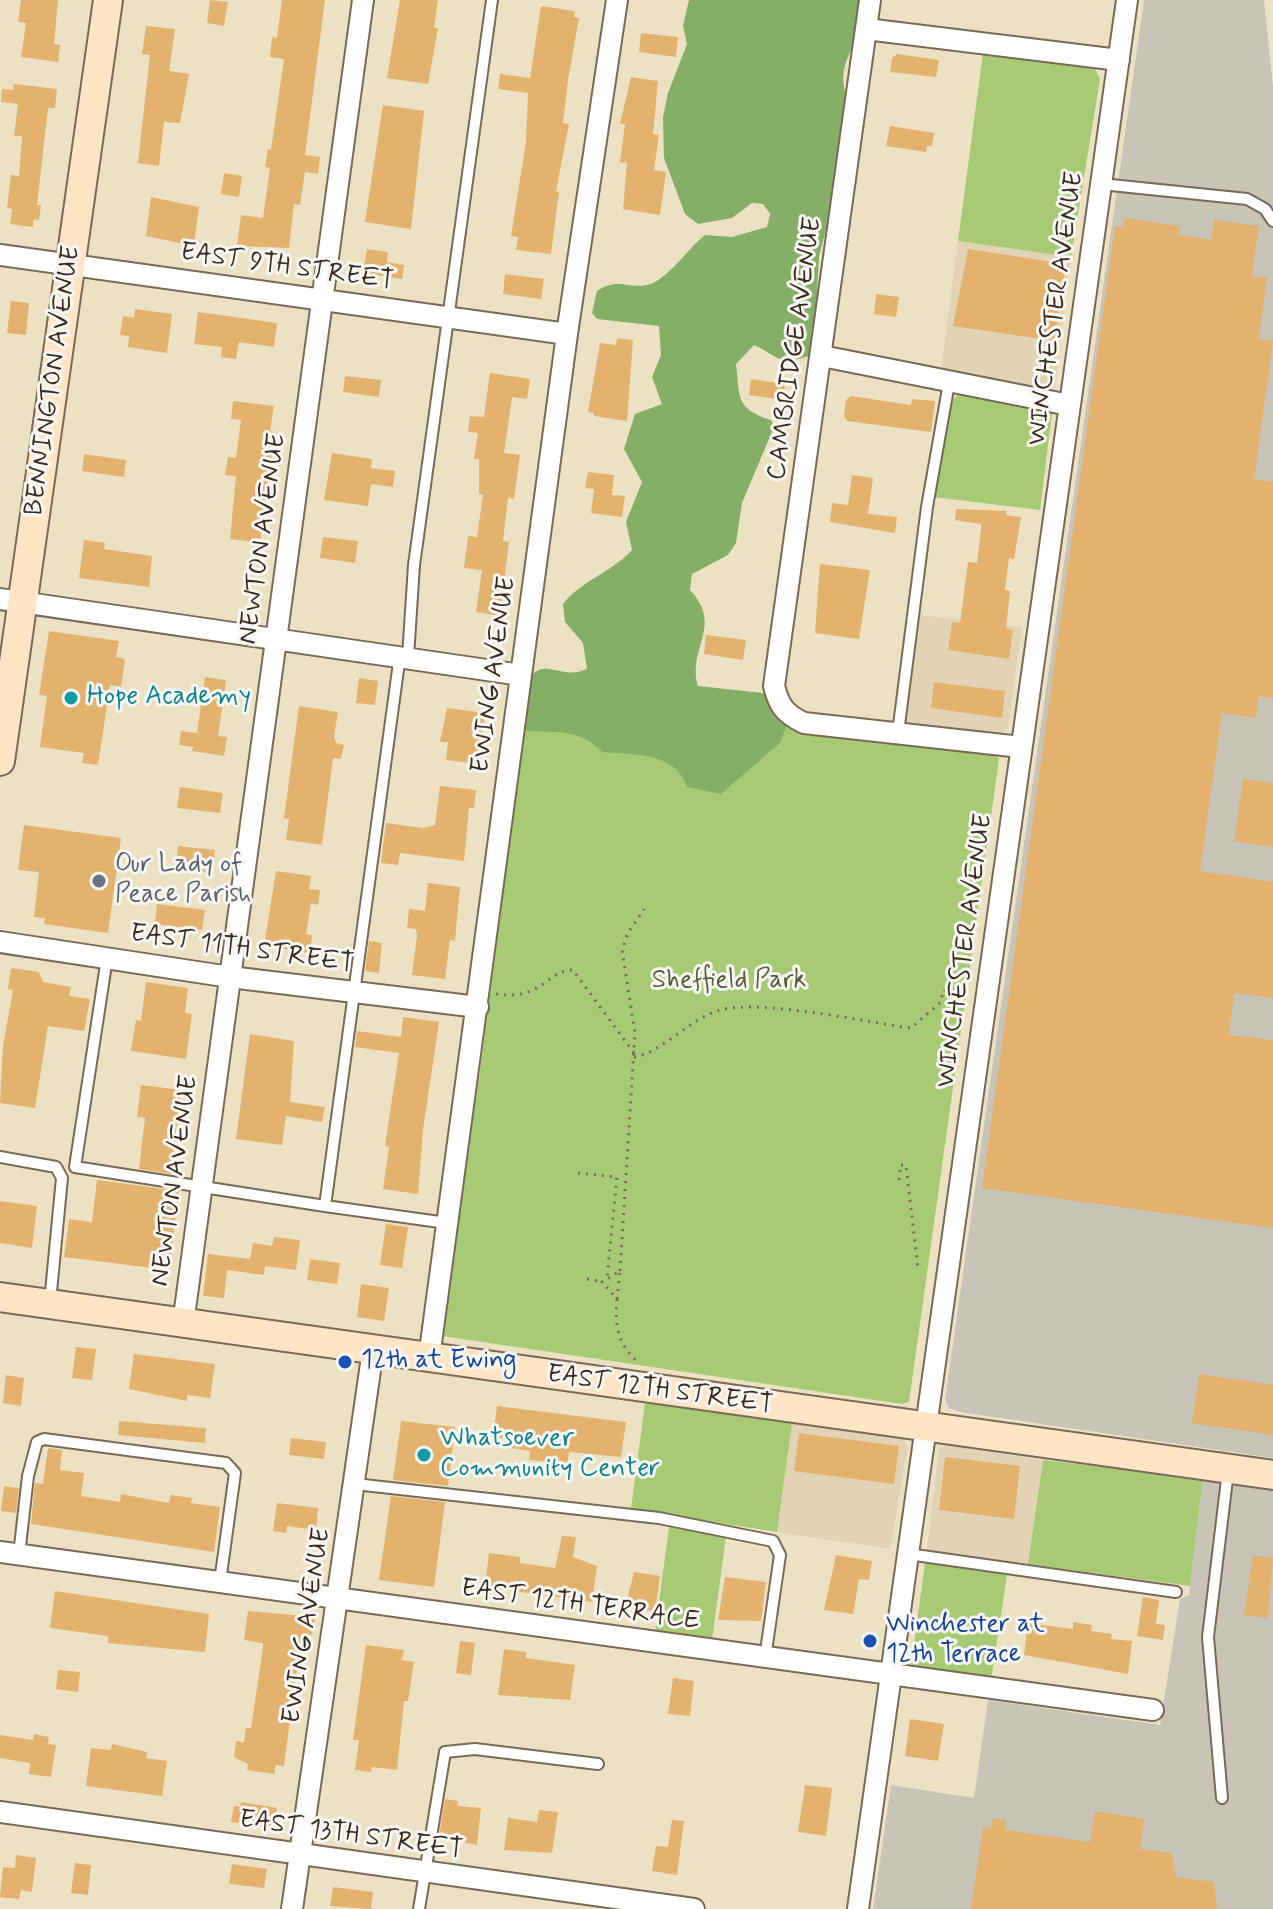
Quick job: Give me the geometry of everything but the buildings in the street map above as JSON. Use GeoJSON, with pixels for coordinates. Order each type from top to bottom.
{"type":"FeatureCollection","features":[{"type":"Feature","properties":{"kind":"street","name":"BENNINGTON AVENUE"},"geometry":{"type":"LineString","coordinates":[[0,761],[11,601],[71,265],[108,0]]}},
{"type":"Feature","properties":{"kind":"street","name":"NEWTON AVENUE"},"geometry":{"type":"LineString","coordinates":[[183,1324],[363,0]]}},
{"type":"Feature","properties":{"kind":"street","name":"EWING AVENUE"},"geometry":{"type":"LineString","coordinates":[[429,1358],[483,1000],[521,675],[567,334],[617,0]]}},
{"type":"Feature","properties":{"kind":"street","name":"CAMBRIDGE AVENUE"},"geometry":{"type":"LineString","coordinates":[[870,0],[774,686],[779,705],[790,717],[804,723],[898,733]]}},
{"type":"Feature","properties":{"kind":"street","name":"WINCHESTER AVENUE"},"geometry":{"type":"LineString","coordinates":[[858,1909],[1127,0]]}},
{"type":"Feature","properties":{"kind":"street"},"geometry":{"type":"LineString","coordinates":[[866,29],[1119,60]]}},
{"type":"Feature","properties":{"kind":"street","name":"EAST 9TH STREET"},"geometry":{"type":"LineString","coordinates":[[0,255],[567,334]]}},
{"type":"Feature","properties":{"kind":"street"},"geometry":{"type":"LineString","coordinates":[[822,356],[1069,405]]}},
{"type":"Feature","properties":{"kind":"street"},"geometry":{"type":"LineString","coordinates":[[11,601],[521,675]]}},
{"type":"Feature","properties":{"kind":"street"},"geometry":{"type":"LineString","coordinates":[[898,733],[1021,747]]}},
{"type":"Feature","properties":{"kind":"street","name":"EAST 11TH STREET"},"geometry":{"type":"LineString","coordinates":[[0,942],[230,977],[356,992],[483,1000]]}},
{"type":"Feature","properties":{"kind":"street","name":"EAST 12TH STREET"},"geometry":{"type":"LineString","coordinates":[[0,1297],[1273,1475]]}},
{"type":"Feature","properties":{"kind":"street","name":"EWING AVENUE"},"geometry":{"type":"LineString","coordinates":[[292,1909],[373,1350]]}},
{"type":"Feature","properties":{"kind":"street","name":"EAST 12TH TERRACE"},"geometry":{"type":"LineString","coordinates":[[10,1554],[1153,1710]]}},
{"type":"Feature","properties":{"kind":"street","name":"EAST 13TH STREET"},"geometry":{"type":"LineString","coordinates":[[0,1812],[694,1909]]}},
{"type":"Feature","properties":{"kind":"lane"},"geometry":{"type":"LineString","coordinates":[[325,1206],[404,656],[447,317],[492,0]]}},
{"type":"Feature","properties":{"kind":"lane"},"geometry":{"type":"LineString","coordinates":[[1101,184],[1247,199],[1265,209],[1273,221]]}},
{"type":"Feature","properties":{"kind":"lane"},"geometry":{"type":"LineString","coordinates":[[898,733],[927,507],[949,383]]}},
{"type":"Feature","properties":{"kind":"lane"},"geometry":{"type":"LineString","coordinates":[[107,958],[75,1167],[447,1223]]}},
{"type":"Feature","properties":{"kind":"lane"},"geometry":{"type":"LineString","coordinates":[[0,1157],[56,1167],[62,1178],[50,1304]]}},
{"type":"Feature","properties":{"kind":"lane"},"geometry":{"type":"LineString","coordinates":[[10,1554],[37,1442],[44,1439],[196,1458],[226,1463],[235,1473],[220,1582]]}},
{"type":"Feature","properties":{"kind":"lane"},"geometry":{"type":"LineString","coordinates":[[1222,1798],[1208,1637],[1228,1469]]}},
{"type":"Feature","properties":{"kind":"lane"},"geometry":{"type":"LineString","coordinates":[[355,1484],[659,1518],[773,1541],[780,1555],[765,1658]]}},
{"type":"Feature","properties":{"kind":"lane"},"geometry":{"type":"LineString","coordinates":[[908,1554],[1176,1592]]}},
{"type":"Feature","properties":{"kind":"lane"},"geometry":{"type":"LineString","coordinates":[[419,1909],[445,1752],[450,1749],[598,1764]]}},
{"type":"Feature","properties":{"kind":"path"},"geometry":{"type":"LineString","coordinates":[[642,1366],[620,1339],[615,1325],[634,1055],[634,1019],[626,992],[622,950],[644,909]]}},
{"type":"Feature","properties":{"kind":"path"},"geometry":{"type":"LineString","coordinates":[[483,1000],[524,995],[564,971],[573,970],[634,1055]]}},
{"type":"Feature","properties":{"kind":"path"},"geometry":{"type":"LineString","coordinates":[[634,1055],[645,1055],[673,1034],[723,1009],[759,1008],[911,1028],[941,1002],[943,990],[986,995]]}},
{"type":"Feature","properties":{"kind":"path"},"geometry":{"type":"LineString","coordinates":[[899,1180],[901,1165],[906,1165],[918,1269]]}},
{"type":"Feature","properties":{"kind":"path"},"geometry":{"type":"LineString","coordinates":[[578,1173],[617,1177],[607,1278]]}},
{"type":"Feature","properties":{"kind":"path"},"geometry":{"type":"LineString","coordinates":[[602,1282],[620,1271]]}},
{"type":"Feature","properties":{"kind":"path"},"geometry":{"type":"LineString","coordinates":[[587,1279],[602,1282],[617,1299]]}},
{"type":"Feature","properties":{"kind":"shaded area"},"geometry":{"type":"Polygon","coordinates":[[[1144,0],[1264,0],[1273,87],[1273,1458],[960,1412],[949,1408],[945,1400],[1144,0]]]}},
{"type":"Feature","properties":{"kind":"shaded area"},"geometry":{"type":"Polygon","coordinates":[[[958,241],[1071,257],[1055,390],[1045,392],[941,370],[958,241]]]}},
{"type":"Feature","properties":{"kind":"shaded area"},"geometry":{"type":"Polygon","coordinates":[[[920,615],[1022,627],[1008,728],[1002,733],[906,723],[920,615]]]}},
{"type":"Feature","properties":{"kind":"shaded area"},"geometry":{"type":"Polygon","coordinates":[[[792,1423],[903,1438],[908,1447],[890,1549],[777,1532],[792,1423]]]}},
{"type":"Feature","properties":{"kind":"shaded area"},"geometry":{"type":"Polygon","coordinates":[[[946,1445],[1043,1460],[1028,1564],[927,1550],[939,1449],[946,1445]]]}},
{"type":"Feature","properties":{"kind":"shaded area"},"geometry":{"type":"Polygon","coordinates":[[[1203,1479],[1273,1489],[1273,1909],[873,1909],[891,1785],[974,1798],[988,1700],[1160,1725],[1180,1599],[1189,1595],[1203,1479]]]}},
{"type":"Feature","properties":{"kind":"green space"},"geometry":{"type":"Polygon","coordinates":[[[689,0],[863,0],[859,30],[844,72],[846,95],[835,195],[819,256],[814,348],[809,356],[784,360],[754,345],[736,364],[738,385],[745,406],[771,420],[774,427],[742,503],[736,543],[728,555],[692,574],[690,590],[700,603],[705,626],[697,660],[698,686],[763,693],[787,723],[781,742],[721,794],[687,787],[673,767],[652,757],[602,752],[576,735],[527,731],[517,722],[525,687],[535,672],[542,669],[573,672],[587,669],[583,643],[565,622],[563,604],[632,550],[626,522],[642,482],[624,449],[635,414],[662,404],[652,377],[661,355],[659,326],[597,319],[592,313],[597,291],[617,284],[640,286],[655,282],[705,235],[732,237],[767,227],[770,214],[763,204],[752,203],[732,218],[698,224],[685,214],[664,158],[663,117],[668,93],[687,44],[683,26],[689,0]]]}},
{"type":"Feature","properties":{"kind":"green space"},"geometry":{"type":"Polygon","coordinates":[[[983,53],[1095,69],[1100,79],[1071,257],[958,241],[983,53]]]}},
{"type":"Feature","properties":{"kind":"green space"},"geometry":{"type":"Polygon","coordinates":[[[969,393],[1048,409],[1052,413],[1040,510],[933,497],[952,400],[959,394],[969,393]]]}},
{"type":"Feature","properties":{"kind":"green space","name":"Sheffield Park"},"geometry":{"type":"Polygon","coordinates":[[[528,689],[993,752],[999,759],[909,1402],[902,1404],[442,1336],[483,1050],[528,689]]]}},
{"type":"Feature","properties":{"kind":"green space"},"geometry":{"type":"Polygon","coordinates":[[[645,1402],[792,1423],[777,1532],[631,1509],[645,1402]]]}},
{"type":"Feature","properties":{"kind":"green space"},"geometry":{"type":"Polygon","coordinates":[[[1043,1460],[1203,1479],[1190,1586],[1028,1564],[1043,1460]]]}},
{"type":"Feature","properties":{"kind":"green space"},"geometry":{"type":"Polygon","coordinates":[[[669,1527],[726,1537],[712,1640],[655,1633],[669,1527]]]}},
{"type":"Feature","properties":{"kind":"green space"},"geometry":{"type":"Polygon","coordinates":[[[925,1563],[1007,1575],[991,1681],[911,1666],[925,1563]]]}},
{"type":"Feature","properties":{"kind":"place","name":"Hope Academy"},"geometry":{"type":"Point","coordinates":[71,698]}},
{"type":"Feature","properties":{"kind":"place","name":"Our Lady of Peace Parish"},"geometry":{"type":"Point","coordinates":[99,881]}},
{"type":"Feature","properties":{"kind":"place","name":"12th at Ewing"},"geometry":{"type":"Point","coordinates":[345,1362]}},
{"type":"Feature","properties":{"kind":"place","name":"Whatsoever Community Center"},"geometry":{"type":"Point","coordinates":[424,1455]}},
{"type":"Feature","properties":{"kind":"place","name":"Winchester at 12th Terrace"},"geometry":{"type":"Point","coordinates":[870,1641]}}]}
